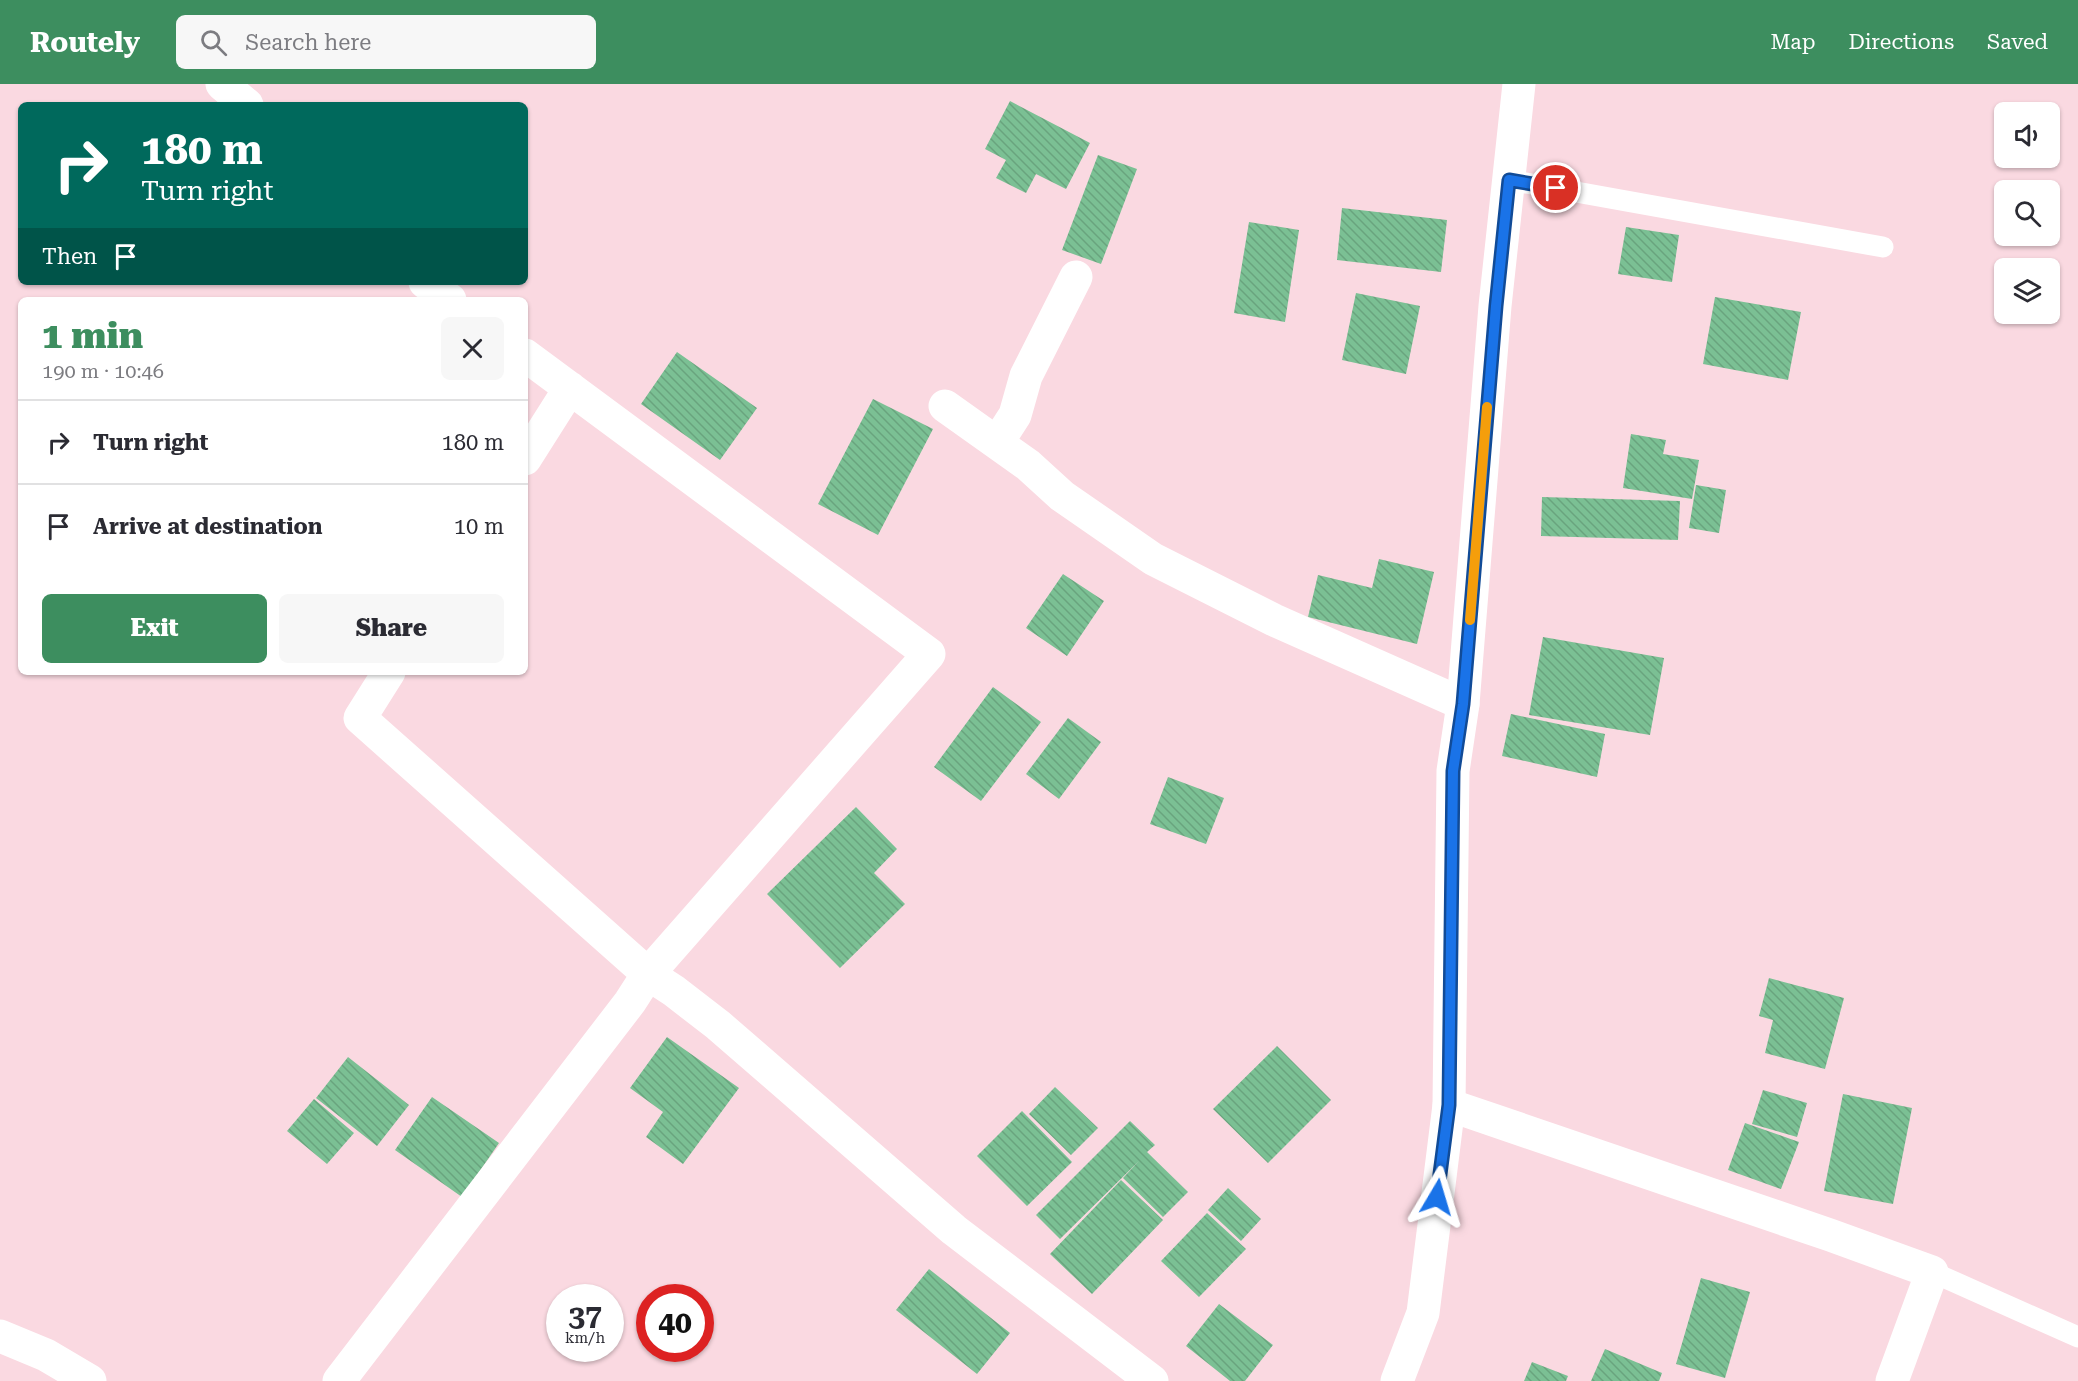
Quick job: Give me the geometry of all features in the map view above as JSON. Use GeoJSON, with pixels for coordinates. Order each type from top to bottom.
{"type":"FeatureCollection","features":[{"type":"Feature","properties":{"kind":"street"},"geometry":{"type":"LineString","coordinates":[[222,84],[243,102]]}},
{"type":"Feature","properties":{"kind":"street"},"geometry":{"type":"LineString","coordinates":[[1397,1381],[1423,1313],[1449,1105],[1453,771],[1463,704],[1496,306],[1519,84]]}},
{"type":"Feature","properties":{"kind":"street"},"geometry":{"type":"LineString","coordinates":[[997,443],[1015,415],[1026,375],[1076,277]]}},
{"type":"Feature","properties":{"kind":"street"},"geometry":{"type":"LineString","coordinates":[[429,285],[446,297]]}},
{"type":"Feature","properties":{"kind":"street"},"geometry":{"type":"LineString","coordinates":[[339,1381],[630,1002],[648,974],[929,654],[528,357]]}},
{"type":"Feature","properties":{"kind":"street"},"geometry":{"type":"LineString","coordinates":[[528,454],[570,388]]}},
{"type":"Feature","properties":{"kind":"street"},"geometry":{"type":"LineString","coordinates":[[945,406],[1028,465],[1062,496],[1153,559],[1274,620],[1463,704]]}},
{"type":"Feature","properties":{"kind":"street"},"geometry":{"type":"LineString","coordinates":[[387,675],[360,718],[648,974],[718,1025],[954,1230],[1152,1381]]}},
{"type":"Feature","properties":{"kind":"street"},"geometry":{"type":"LineString","coordinates":[[1449,1105],[1932,1272],[1892,1381]]}},
{"type":"Feature","properties":{"kind":"street"},"geometry":{"type":"LineString","coordinates":[[0,1336],[46,1354],[90,1381]]}},
{"type":"Feature","properties":{"kind":"lane"},"geometry":{"type":"LineString","coordinates":[[1509,180],[1883,247]]}},
{"type":"Feature","properties":{"kind":"lane"},"geometry":{"type":"LineString","coordinates":[[1932,1272],[2078,1337]]}},
{"type":"Feature","properties":{"kind":"building"},"geometry":{"type":"Polygon","coordinates":[[[1010,101],[1090,143],[1066,189],[1036,174],[1026,193],[996,178],[1006,160],[985,149],[1010,101]]]}},
{"type":"Feature","properties":{"kind":"building"},"geometry":{"type":"Polygon","coordinates":[[[1098,155],[1137,169],[1101,264],[1062,250],[1098,155]]]}},
{"type":"Feature","properties":{"kind":"building"},"geometry":{"type":"Polygon","coordinates":[[[1342,208],[1447,220],[1441,272],[1337,260],[1342,208]]]}},
{"type":"Feature","properties":{"kind":"building"},"geometry":{"type":"Polygon","coordinates":[[[1249,222],[1299,230],[1285,322],[1234,313],[1249,222]]]}},
{"type":"Feature","properties":{"kind":"building"},"geometry":{"type":"Polygon","coordinates":[[[1626,227],[1679,235],[1672,282],[1618,274],[1626,227]]]}},
{"type":"Feature","properties":{"kind":"building"},"geometry":{"type":"Polygon","coordinates":[[[1356,293],[1420,306],[1406,374],[1342,360],[1356,293]]]}},
{"type":"Feature","properties":{"kind":"building"},"geometry":{"type":"Polygon","coordinates":[[[1715,297],[1801,312],[1788,380],[1703,364],[1715,297]]]}},
{"type":"Feature","properties":{"kind":"building"},"geometry":{"type":"Polygon","coordinates":[[[677,352],[757,408],[720,460],[641,404],[677,352]]]}},
{"type":"Feature","properties":{"kind":"building"},"geometry":{"type":"Polygon","coordinates":[[[873,399],[933,429],[878,535],[818,504],[873,399]]]}},
{"type":"Feature","properties":{"kind":"building"},"geometry":{"type":"Polygon","coordinates":[[[1631,434],[1666,440],[1663,454],[1699,460],[1692,499],[1623,488],[1631,434]]]}},
{"type":"Feature","properties":{"kind":"building"},"geometry":{"type":"Polygon","coordinates":[[[1696,485],[1726,490],[1719,533],[1689,528],[1696,485]]]}},
{"type":"Feature","properties":{"kind":"building"},"geometry":{"type":"Polygon","coordinates":[[[1542,497],[1680,501],[1678,540],[1541,536],[1542,497]]]}},
{"type":"Feature","properties":{"kind":"building"},"geometry":{"type":"Polygon","coordinates":[[[1379,559],[1434,572],[1417,644],[1308,617],[1318,575],[1372,588],[1379,559]]]}},
{"type":"Feature","properties":{"kind":"building"},"geometry":{"type":"Polygon","coordinates":[[[1063,574],[1104,601],[1067,656],[1026,628],[1063,574]]]}},
{"type":"Feature","properties":{"kind":"building"},"geometry":{"type":"Polygon","coordinates":[[[1543,637],[1664,658],[1650,735],[1529,715],[1543,637]]]}},
{"type":"Feature","properties":{"kind":"building"},"geometry":{"type":"Polygon","coordinates":[[[993,687],[1041,722],[981,801],[934,767],[993,687]]]}},
{"type":"Feature","properties":{"kind":"building"},"geometry":{"type":"Polygon","coordinates":[[[1511,714],[1605,734],[1597,777],[1502,756],[1511,714]]]}},
{"type":"Feature","properties":{"kind":"building"},"geometry":{"type":"Polygon","coordinates":[[[1068,718],[1101,742],[1059,799],[1026,774],[1068,718]]]}},
{"type":"Feature","properties":{"kind":"building"},"geometry":{"type":"Polygon","coordinates":[[[1168,777],[1224,798],[1206,844],[1150,824],[1168,777]]]}},
{"type":"Feature","properties":{"kind":"building"},"geometry":{"type":"Polygon","coordinates":[[[856,807],[897,849],[874,873],[905,904],[840,968],[767,894],[856,807]]]}},
{"type":"Feature","properties":{"kind":"building"},"geometry":{"type":"Polygon","coordinates":[[[1769,978],[1844,998],[1825,1069],[1765,1053],[1773,1020],[1759,1016],[1769,978]]]}},
{"type":"Feature","properties":{"kind":"building"},"geometry":{"type":"Polygon","coordinates":[[[667,1037],[739,1088],[683,1164],[646,1137],[663,1112],[630,1088],[667,1037]]]}},
{"type":"Feature","properties":{"kind":"building"},"geometry":{"type":"Polygon","coordinates":[[[1277,1046],[1331,1100],[1268,1163],[1213,1109],[1277,1046]]]}},
{"type":"Feature","properties":{"kind":"building"},"geometry":{"type":"Polygon","coordinates":[[[348,1057],[409,1105],[377,1146],[316,1098],[348,1057]]]}},
{"type":"Feature","properties":{"kind":"building"},"geometry":{"type":"Polygon","coordinates":[[[1055,1087],[1098,1128],[1071,1155],[1029,1114],[1055,1087]]]}},
{"type":"Feature","properties":{"kind":"building"},"geometry":{"type":"Polygon","coordinates":[[[1763,1090],[1807,1103],[1797,1137],[1752,1124],[1763,1090]]]}},
{"type":"Feature","properties":{"kind":"building"},"geometry":{"type":"Polygon","coordinates":[[[1843,1094],[1912,1108],[1893,1204],[1824,1191],[1843,1094]]]}},
{"type":"Feature","properties":{"kind":"building"},"geometry":{"type":"Polygon","coordinates":[[[432,1097],[499,1143],[462,1197],[395,1150],[432,1097]]]}},
{"type":"Feature","properties":{"kind":"building"},"geometry":{"type":"Polygon","coordinates":[[[314,1099],[354,1133],[327,1164],[287,1131],[314,1099]]]}},
{"type":"Feature","properties":{"kind":"building"},"geometry":{"type":"Polygon","coordinates":[[[1022,1111],[1072,1162],[1027,1206],[977,1156],[1022,1111]]]}},
{"type":"Feature","properties":{"kind":"building"},"geometry":{"type":"Polygon","coordinates":[[[1130,1121],[1155,1145],[1147,1152],[1188,1192],[1163,1217],[1123,1178],[1139,1161],[1060,1239],[1036,1215],[1130,1121]]]}},
{"type":"Feature","properties":{"kind":"building"},"geometry":{"type":"Polygon","coordinates":[[[1745,1123],[1799,1142],[1781,1189],[1728,1170],[1745,1123]]]}},
{"type":"Feature","properties":{"kind":"building"},"geometry":{"type":"Polygon","coordinates":[[[1121,1180],[1163,1220],[1092,1294],[1050,1254],[1121,1180]]]}},
{"type":"Feature","properties":{"kind":"building"},"geometry":{"type":"Polygon","coordinates":[[[1228,1188],[1261,1219],[1241,1241],[1208,1210],[1228,1188]]]}},
{"type":"Feature","properties":{"kind":"building"},"geometry":{"type":"Polygon","coordinates":[[[1207,1213],[1246,1249],[1199,1297],[1161,1261],[1207,1213]]]}},
{"type":"Feature","properties":{"kind":"building"},"geometry":{"type":"Polygon","coordinates":[[[929,1269],[1010,1333],[977,1374],[896,1310],[929,1269]]]}},
{"type":"Feature","properties":{"kind":"building"},"geometry":{"type":"Polygon","coordinates":[[[1701,1278],[1750,1292],[1725,1378],[1676,1364],[1701,1278]]]}},
{"type":"Feature","properties":{"kind":"building"},"geometry":{"type":"Polygon","coordinates":[[[1219,1304],[1273,1345],[1245,1381],[1230,1381],[1186,1346],[1219,1304]]]}},
{"type":"Feature","properties":{"kind":"building"},"geometry":{"type":"Polygon","coordinates":[[[1605,1349],[1662,1373],[1659,1381],[1591,1381],[1605,1349]]]}},
{"type":"Feature","properties":{"kind":"building"},"geometry":{"type":"Polygon","coordinates":[[[1532,1362],[1568,1376],[1566,1381],[1524,1381],[1532,1362]]]}},
{"type":"Feature","properties":{"kind":"slow traffic"},"geometry":{"type":"LineString","coordinates":[[1470,620],[1487,407]]}},
{"type":"Feature","properties":{"kind":"route"},"geometry":{"type":"LineString","coordinates":[[1437,1197],[1449,1105],[1453,771],[1463,704],[1496,306],[1509,180],[1556,188]]}}]}
